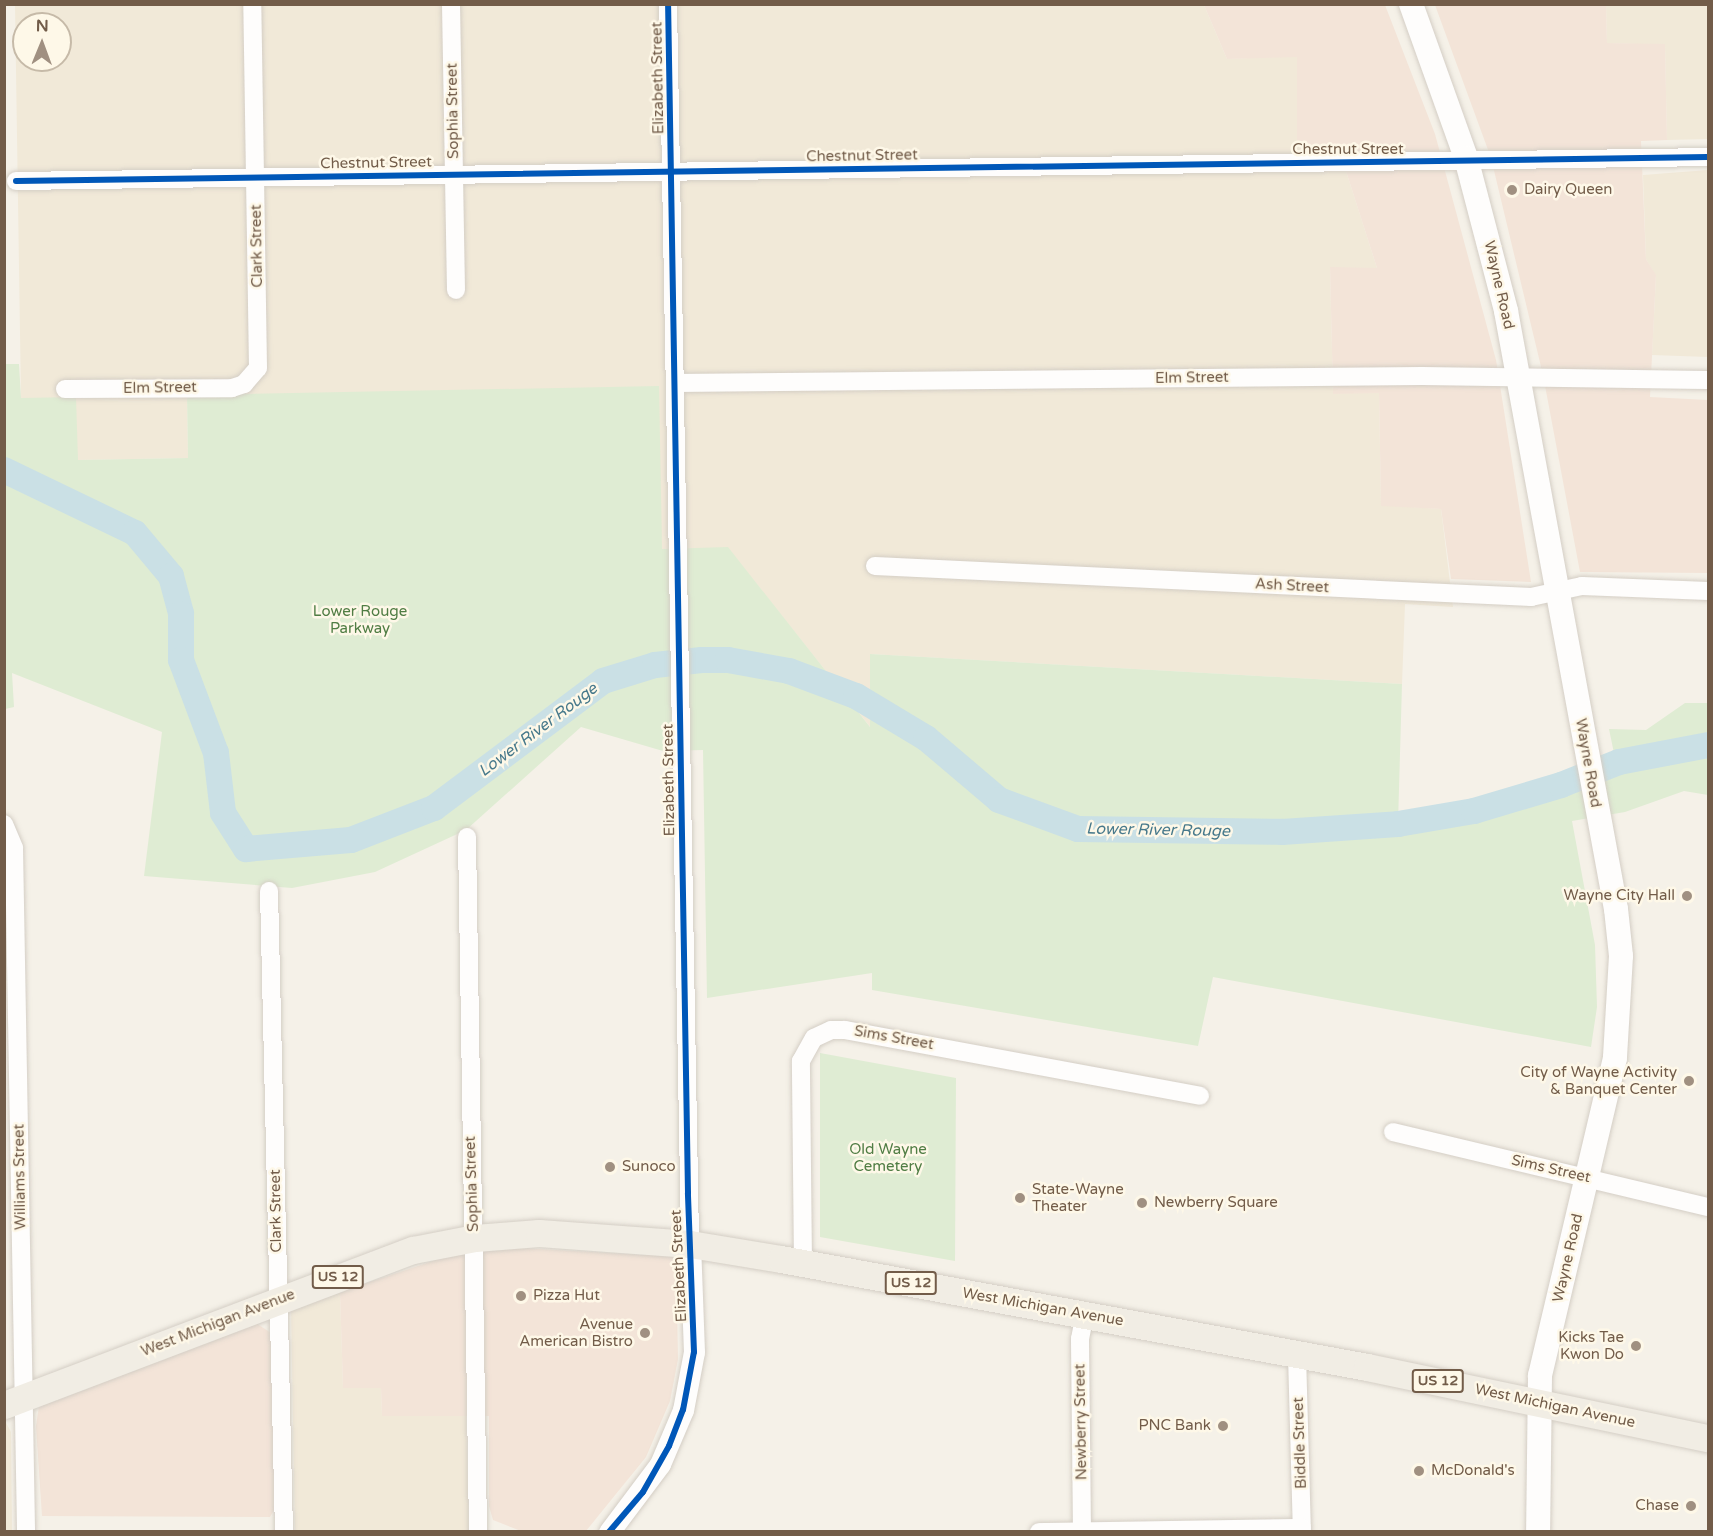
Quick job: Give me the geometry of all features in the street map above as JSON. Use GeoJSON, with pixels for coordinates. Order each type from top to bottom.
{"type":"FeatureCollection","features":[{"type":"Feature","properties":{"kind":"main road","name":"Wayne Road"},"geometry":{"type":"LineString","coordinates":[[1411,4],[1466,158],[1493,255],[1518,376],[1616,909],[1622,990],[1615,1058],[1537,1401],[1538,1532]]}},
{"type":"Feature","properties":{"kind":"main road","name":"West Michigan Avenue"},"geometry":{"type":"LineString","coordinates":[[13,1402],[413,1250],[475,1238],[539,1233],[690,1244],[1297,1354],[1537,1401],[1708,1438]]}},
{"type":"Feature","properties":{"kind":"street","name":"Clark Street"},"geometry":{"type":"LineString","coordinates":[[252,4],[260,358],[252,377]]}},
{"type":"Feature","properties":{"kind":"street","name":"Sophia Street"},"geometry":{"type":"LineString","coordinates":[[451,4],[456,290]]}},
{"type":"Feature","properties":{"kind":"street","name":"Elizabeth Street"},"geometry":{"type":"LineString","coordinates":[[609,1532],[660,1464],[683,1410],[694,1352],[690,1244],[668,4]]}},
{"type":"Feature","properties":{"kind":"street","name":"Chestnut Street"},"geometry":{"type":"LineString","coordinates":[[15,181],[672,170],[1438,162],[1466,158],[1708,157]]}},
{"type":"Feature","properties":{"kind":"street","name":"Elm Street"},"geometry":{"type":"LineString","coordinates":[[675,383],[1518,376],[1708,380]]}},
{"type":"Feature","properties":{"kind":"street","name":"Elm Street"},"geometry":{"type":"LineString","coordinates":[[65,389],[232,387],[252,377]]}},
{"type":"Feature","properties":{"kind":"street","name":"Ash Street"},"geometry":{"type":"LineString","coordinates":[[875,566],[1520,596],[1558,592],[1582,586],[1708,591]]}},
{"type":"Feature","properties":{"kind":"street","name":"Williams Street"},"geometry":{"type":"LineString","coordinates":[[4,824],[14,848],[13,1402],[26,1532]]}},
{"type":"Feature","properties":{"kind":"street","name":"Sophia Street"},"geometry":{"type":"LineString","coordinates":[[467,837],[478,1532]]}},
{"type":"Feature","properties":{"kind":"street","name":"Clark Street"},"geometry":{"type":"LineString","coordinates":[[268,891],[284,1532]]}},
{"type":"Feature","properties":{"kind":"street","name":"Sims Street"},"geometry":{"type":"LineString","coordinates":[[803,1264],[801,1061],[814,1038],[831,1030],[857,1032],[1200,1096]]}},
{"type":"Feature","properties":{"kind":"street","name":"Sims Street"},"geometry":{"type":"LineString","coordinates":[[1393,1132],[1708,1207]]}},
{"type":"Feature","properties":{"kind":"street","name":"Newberry Street"},"geometry":{"type":"LineString","coordinates":[[1082,1531],[1080,1339],[1085,1314]]}},
{"type":"Feature","properties":{"kind":"street","name":"Biddle Street"},"geometry":{"type":"LineString","coordinates":[[1297,1354],[1302,1530]]}},
{"type":"Feature","properties":{"kind":"street"},"geometry":{"type":"LineString","coordinates":[[1039,1532],[1302,1530]]}},
{"type":"Feature","properties":{"kind":"shaded area"},"geometry":{"type":"Polygon","coordinates":[[[15,5],[1204,5],[1227,59],[1298,56],[1297,146],[1338,146],[1377,268],[1330,268],[1333,393],[1379,393],[1381,505],[1441,509],[1453,607],[1405,604],[1402,684],[870,654],[871,728],[728,548],[662,549],[187,395],[188,458],[77,460],[21,398],[16,72],[72,72],[72,12],[15,12],[15,5]]]}},
{"type":"Feature","properties":{"kind":"shaded area"},"geometry":{"type":"Polygon","coordinates":[[[1204,5],[1385,5],[1435,134],[1496,360],[1531,582],[1451,579],[1441,509],[1381,506],[1379,393],[1333,394],[1330,267],[1377,268],[1338,146],[1297,146],[1297,57],[1227,59],[1204,5]]]}},
{"type":"Feature","properties":{"kind":"shaded area"},"geometry":{"type":"Polygon","coordinates":[[[1435,5],[1606,5],[1607,43],[1665,44],[1667,140],[1641,141],[1646,259],[1656,275],[1650,397],[1708,400],[1708,573],[1580,572],[1543,375],[1491,158],[1435,5]]]}},
{"type":"Feature","properties":{"kind":"shaded area"},"geometry":{"type":"Polygon","coordinates":[[[1606,5],[1708,5],[1708,139],[1667,140],[1665,45],[1607,43],[1606,5]]]}},
{"type":"Feature","properties":{"kind":"shaded area"},"geometry":{"type":"Polygon","coordinates":[[[1708,170],[1708,357],[1652,355],[1656,276],[1646,259],[1643,175],[1708,170]]]}},
{"type":"Feature","properties":{"kind":"shaded area"},"geometry":{"type":"Polygon","coordinates":[[[504,1247],[644,1255],[662,1252],[676,1257],[678,1359],[670,1401],[646,1457],[586,1531],[521,1531],[493,1520],[489,1506],[489,1416],[382,1416],[381,1388],[343,1388],[340,1292],[433,1261],[442,1254],[504,1247]]]}},
{"type":"Feature","properties":{"kind":"shaded area"},"geometry":{"type":"Polygon","coordinates":[[[340,1292],[343,1388],[381,1388],[382,1416],[466,1416],[469,1531],[295,1531],[291,1309],[301,1302],[315,1302],[340,1292]]]}},
{"type":"Feature","properties":{"kind":"shaded area"},"geometry":{"type":"Polygon","coordinates":[[[256,1323],[271,1333],[275,1508],[270,1517],[42,1516],[36,1426],[39,1406],[256,1323]]]}},
{"type":"Feature","properties":{"kind":"shaded area"},"geometry":{"type":"Polygon","coordinates":[[[5,1421],[11,1432],[12,1531],[5,1531],[5,1421]]]}},
{"type":"Feature","properties":{"kind":"green space","name":"Lower Rouge Parkway"},"geometry":{"type":"Polygon","coordinates":[[[4,364],[19,364],[21,398],[76,397],[78,460],[188,458],[187,395],[659,386],[662,549],[728,547],[870,727],[870,654],[1402,684],[1398,824],[1474,811],[1561,785],[1616,763],[1609,729],[1646,730],[1685,703],[1708,703],[1708,795],[1684,791],[1625,812],[1572,821],[1595,945],[1597,1007],[1591,1047],[1213,977],[1198,1046],[872,990],[872,973],[707,998],[703,750],[663,751],[581,727],[466,830],[375,872],[292,888],[144,876],[162,732],[12,673],[14,707],[5,709],[4,364]]]}},
{"type":"Feature","properties":{"kind":"green space","name":"Old Wayne Cemetery"},"geometry":{"type":"Polygon","coordinates":[[[820,1053],[956,1078],[955,1261],[820,1237],[820,1053]]]}},
{"type":"Feature","properties":{"kind":"waterway","name":"Lower River Rouge"},"geometry":{"type":"LineString","coordinates":[[4,470],[135,533],[171,576],[181,614],[181,660],[216,753],[223,813],[246,849],[351,840],[434,808],[603,681],[655,665],[702,660],[728,660],[789,671],[856,696],[926,738],[999,800],[1078,829],[1282,832],[1398,824],[1474,811],[1561,785],[1619,762],[1708,745]]}},
{"type":"Feature","properties":{"kind":"cycle path"},"geometry":{"type":"LineString","coordinates":[[609,1532],[643,1492],[669,1446],[683,1410],[694,1352],[688,1193],[668,4]]}},
{"type":"Feature","properties":{"kind":"cycle path"},"geometry":{"type":"LineString","coordinates":[[16,181],[1708,157]]}},
{"type":"Feature","properties":{"kind":"place","name":"Dairy Queen"},"geometry":{"type":"Point","coordinates":[1512,190]}},
{"type":"Feature","properties":{"kind":"place","name":"Wayne City Hall"},"geometry":{"type":"Point","coordinates":[1687,896]}},
{"type":"Feature","properties":{"kind":"place","name":"City of Wayne Activity & Banquet Center"},"geometry":{"type":"Point","coordinates":[1689,1081]}},
{"type":"Feature","properties":{"kind":"place","name":"Sunoco"},"geometry":{"type":"Point","coordinates":[610,1167]}},
{"type":"Feature","properties":{"kind":"place","name":"State-Wayne Theater"},"geometry":{"type":"Point","coordinates":[1020,1198]}},
{"type":"Feature","properties":{"kind":"place","name":"Newberry Square"},"geometry":{"type":"Point","coordinates":[1142,1203]}},
{"type":"Feature","properties":{"kind":"place","name":"Pizza Hut"},"geometry":{"type":"Point","coordinates":[521,1296]}},
{"type":"Feature","properties":{"kind":"place","name":"Avenue American Bistro"},"geometry":{"type":"Point","coordinates":[645,1333]}},
{"type":"Feature","properties":{"kind":"place","name":"Kicks Tae Kwon Do"},"geometry":{"type":"Point","coordinates":[1636,1346]}},
{"type":"Feature","properties":{"kind":"place","name":"PNC Bank"},"geometry":{"type":"Point","coordinates":[1223,1426]}},
{"type":"Feature","properties":{"kind":"place","name":"McDonald's"},"geometry":{"type":"Point","coordinates":[1419,1471]}},
{"type":"Feature","properties":{"kind":"place","name":"Chase"},"geometry":{"type":"Point","coordinates":[1691,1506]}}]}
